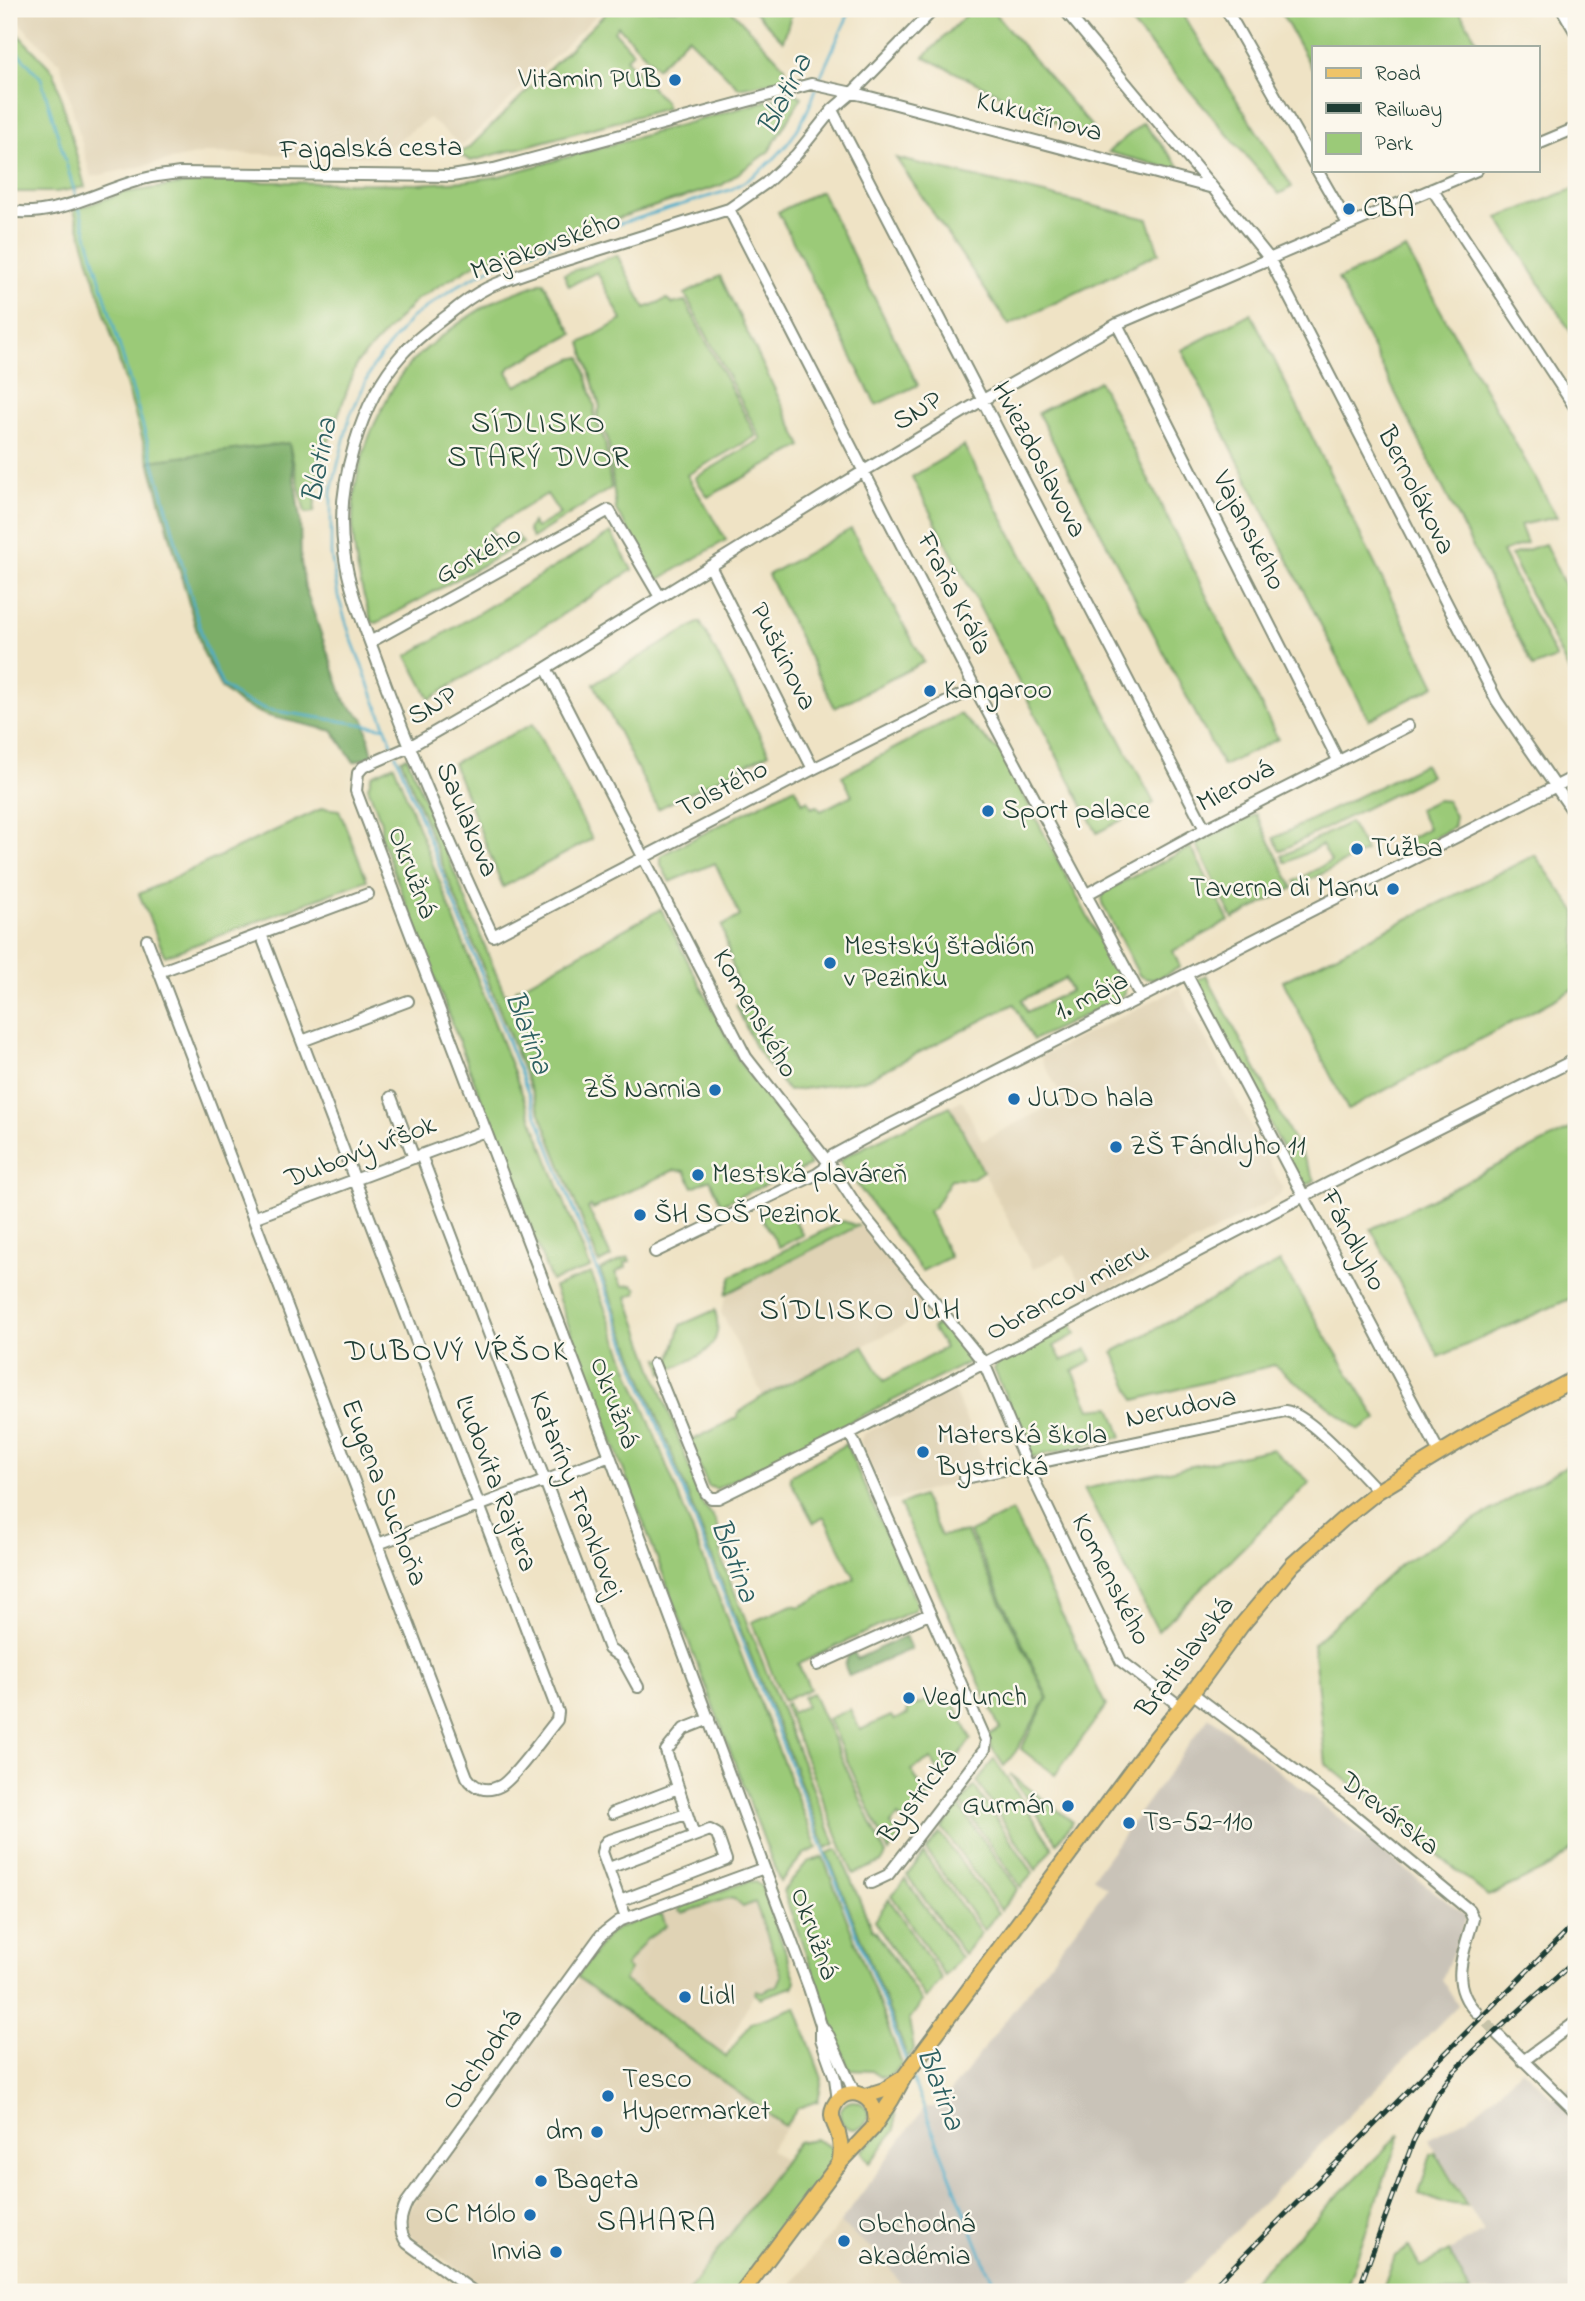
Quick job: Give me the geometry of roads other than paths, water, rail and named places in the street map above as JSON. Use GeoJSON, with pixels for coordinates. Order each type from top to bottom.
{"type":"FeatureCollection","features":[{"type":"Feature","properties":{"kind":"main road","name":"Bratislavská"},"geometry":{"type":"LineString","coordinates":[[876,2123],[918,2058],[1151,1744],[1280,1577],[1308,1549],[1378,1491],[1511,1411],[1576,1378]]}},
{"type":"Feature","properties":{"kind":"main road"},"geometry":{"type":"LineString","coordinates":[[838,2165],[841,2147],[832,2118],[838,2101],[846,2095],[884,2090],[904,2077]]}},
{"type":"Feature","properties":{"kind":"main road"},"geometry":{"type":"LineString","coordinates":[[743,2292],[838,2165],[876,2123],[876,2110],[872,2102],[860,2095]]}},
{"type":"Feature","properties":{"kind":"main road"},"geometry":{"type":"LineString","coordinates":[[837,2130],[847,2137],[864,2136]]}},
{"type":"Feature","properties":{"kind":"street","name":"Majakovského"},"geometry":{"type":"LineString","coordinates":[[370,642],[348,578],[342,523],[345,486],[365,415],[384,377],[402,354],[422,334],[486,289],[535,270],[729,209],[756,190],[796,155],[832,110],[934,9]]}},
{"type":"Feature","properties":{"kind":"street","name":"Bernolákova"},"geometry":{"type":"LineString","coordinates":[[1064,9],[1269,258],[1497,701],[1576,816]]}},
{"type":"Feature","properties":{"kind":"street"},"geometry":{"type":"LineString","coordinates":[[1226,9],[1312,160]]}},
{"type":"Feature","properties":{"kind":"street"},"geometry":{"type":"LineString","coordinates":[[1562,9],[1576,33]]}},
{"type":"Feature","properties":{"kind":"street","name":"Fajgalská cesta"},"geometry":{"type":"LineString","coordinates":[[9,211],[34,213],[83,200],[137,180],[180,173],[452,176],[494,169],[811,83],[853,92]]}},
{"type":"Feature","properties":{"kind":"street","name":"Kukučínova"},"geometry":{"type":"LineString","coordinates":[[853,92],[1213,188]]}},
{"type":"Feature","properties":{"kind":"street","name":"Hviezdoslavova"},"geometry":{"type":"LineString","coordinates":[[832,110],[1205,829]]}},
{"type":"Feature","properties":{"kind":"street"},"geometry":{"type":"LineString","coordinates":[[1540,143],[1576,128]]}},
{"type":"Feature","properties":{"kind":"street"},"geometry":{"type":"LineString","coordinates":[[1318,172],[1348,223]]}},
{"type":"Feature","properties":{"kind":"street","name":"SNP"},"geometry":{"type":"LineString","coordinates":[[406,748],[546,668],[981,401],[1117,324],[1472,172]]}},
{"type":"Feature","properties":{"kind":"street"},"geometry":{"type":"LineString","coordinates":[[1432,189],[1576,409]]}},
{"type":"Feature","properties":{"kind":"street","name":"Fraňa Kráľa"},"geometry":{"type":"LineString","coordinates":[[729,209],[975,688],[1141,997]]}},
{"type":"Feature","properties":{"kind":"street","name":"Vajanského"},"geometry":{"type":"LineString","coordinates":[[1117,324],[1338,760]]}},
{"type":"Feature","properties":{"kind":"street","name":"Gorkého"},"geometry":{"type":"LineString","coordinates":[[370,642],[609,510],[660,597]]}},
{"type":"Feature","properties":{"kind":"street","name":"Puškinova"},"geometry":{"type":"LineString","coordinates":[[710,566],[813,769]]}},
{"type":"Feature","properties":{"kind":"street","name":"Saulakova"},"geometry":{"type":"LineString","coordinates":[[370,642],[406,748],[493,936]]}},
{"type":"Feature","properties":{"kind":"street","name":"Komenského"},"geometry":{"type":"LineString","coordinates":[[546,668],[746,1056],[828,1162],[860,1210],[984,1363],[1027,1465],[1121,1661],[1181,1707]]}},
{"type":"Feature","properties":{"kind":"street","name":"Tolstého"},"geometry":{"type":"LineString","coordinates":[[493,936],[643,856],[975,688]]}},
{"type":"Feature","properties":{"kind":"street","name":"Mierová"},"geometry":{"type":"LineString","coordinates":[[1087,894],[1205,829],[1408,726]]}},
{"type":"Feature","properties":{"kind":"street","name":"Okružná"},"geometry":{"type":"LineString","coordinates":[[406,748],[363,767],[358,774],[356,791],[610,1456],[821,2025],[860,2095]]}},
{"type":"Feature","properties":{"kind":"street","name":"1. mája"},"geometry":{"type":"LineString","coordinates":[[655,1252],[817,1174],[832,1156],[881,1130],[1576,776]]}},
{"type":"Feature","properties":{"kind":"street"},"geometry":{"type":"LineString","coordinates":[[159,972],[368,894]]}},
{"type":"Feature","properties":{"kind":"street","name":"Ľudovíta Rajtera"},"geometry":{"type":"LineString","coordinates":[[261,934],[557,1708]]}},
{"type":"Feature","properties":{"kind":"street","name":"Eugena Suchoňa"},"geometry":{"type":"LineString","coordinates":[[147,940],[471,1783],[477,1788],[489,1789],[507,1781],[557,1720],[557,1708]]}},
{"type":"Feature","properties":{"kind":"street","name":"Fándlyho"},"geometry":{"type":"LineString","coordinates":[[1186,975],[1440,1454]]}},
{"type":"Feature","properties":{"kind":"street"},"geometry":{"type":"LineString","coordinates":[[302,1041],[408,1001]]}},
{"type":"Feature","properties":{"kind":"street","name":"Obrancov mieru"},"geometry":{"type":"LineString","coordinates":[[654,1364],[706,1493],[711,1499],[718,1498],[850,1433],[1303,1197],[1576,1059]]}},
{"type":"Feature","properties":{"kind":"street","name":"Kataríny Franklovej"},"geometry":{"type":"LineString","coordinates":[[391,1097],[546,1481],[609,1649],[622,1658],[638,1686]]}},
{"type":"Feature","properties":{"kind":"street","name":"Dubový vŕšok"},"geometry":{"type":"LineString","coordinates":[[253,1218],[485,1131]]}},
{"type":"Feature","properties":{"kind":"street","name":"Nerudova"},"geometry":{"type":"LineString","coordinates":[[965,1478],[1285,1411],[1296,1413],[1310,1424],[1378,1491]]}},
{"type":"Feature","properties":{"kind":"street","name":"Bystrická"},"geometry":{"type":"LineString","coordinates":[[850,1433],[984,1733],[985,1749],[888,1875],[871,1883]]}},
{"type":"Feature","properties":{"kind":"street"},"geometry":{"type":"LineString","coordinates":[[378,1544],[610,1456]]}},
{"type":"Feature","properties":{"kind":"street"},"geometry":{"type":"LineString","coordinates":[[817,1665],[929,1614]]}},
{"type":"Feature","properties":{"kind":"street","name":"Drevárska"},"geometry":{"type":"LineString","coordinates":[[1192,1693],[1348,1810],[1469,1910],[1473,1919],[1459,1980],[1462,1992],[1476,2012]]}},
{"type":"Feature","properties":{"kind":"street"},"geometry":{"type":"LineString","coordinates":[[694,1835],[667,1757],[667,1749],[684,1729],[709,1720]]}},
{"type":"Feature","properties":{"kind":"street"},"geometry":{"type":"LineString","coordinates":[[613,1813],[678,1788]]}},
{"type":"Feature","properties":{"kind":"street"},"geometry":{"type":"LineString","coordinates":[[626,1919],[602,1852],[606,1843],[687,1814]]}},
{"type":"Feature","properties":{"kind":"street"},"geometry":{"type":"LineString","coordinates":[[609,1868],[709,1830],[715,1832],[726,1860],[620,1901]]}},
{"type":"Feature","properties":{"kind":"street","name":"Obchodná"},"geometry":{"type":"LineString","coordinates":[[474,2292],[407,2243],[402,2236],[400,2217],[407,2202],[609,1927],[764,1868]]}},
{"type":"Feature","properties":{"kind":"street"},"geometry":{"type":"LineString","coordinates":[[700,1870],[708,1889]]}},
{"type":"Feature","properties":{"kind":"street"},"geometry":{"type":"LineString","coordinates":[[1523,2061],[1576,2022]]}},
{"type":"Feature","properties":{"kind":"street","name":"Okružná"},"geometry":{"type":"LineString","coordinates":[[821,2025],[821,2039],[835,2078],[838,2101]]}},
{"type":"Feature","properties":{"kind":"street"},"geometry":{"type":"LineString","coordinates":[[1498,2035],[1576,2112]]}},
{"type":"Feature","properties":{"kind":"waterway","name":"Blatina"},"geometry":{"type":"LineString","coordinates":[[818,82],[851,9]]}},
{"type":"Feature","properties":{"kind":"waterway"},"geometry":{"type":"LineString","coordinates":[[9,43],[41,78],[77,200]]}},
{"type":"Feature","properties":{"kind":"waterway","name":"Blatina"},"geometry":{"type":"LineString","coordinates":[[394,749],[350,635],[338,596],[331,555],[331,492],[350,416],[373,366],[411,318],[459,285],[511,257],[730,190],[746,181],[773,160],[794,135],[816,89]]}},
{"type":"Feature","properties":{"kind":"waterway"},"geometry":{"type":"LineString","coordinates":[[79,207],[205,646],[222,685],[243,701],[269,710],[386,728]]}},
{"type":"Feature","properties":{"kind":"waterway","name":"Blatina"},"geometry":{"type":"LineString","coordinates":[[396,755],[907,2063]]}},
{"type":"Feature","properties":{"kind":"waterway","name":"Blatina"},"geometry":{"type":"LineString","coordinates":[[911,2075],[986,2267],[1000,2292]]}},
{"type":"Feature","properties":{"kind":"tunnel"},"geometry":{"type":"LineString","coordinates":[[1476,2012],[1498,2035]]}},
{"type":"Feature","properties":{"kind":"railway"},"geometry":{"type":"LineString","coordinates":[[1208,2292],[1576,1922]]}},
{"type":"Feature","properties":{"kind":"railway"},"geometry":{"type":"LineString","coordinates":[[1358,2292],[1413,2142],[1436,2096],[1476,2049],[1576,1960]]}},
{"type":"Feature","properties":{"kind":"place","name":"Vitamin PUB"},"geometry":{"type":"Point","coordinates":[675,80]}},
{"type":"Feature","properties":{"kind":"place","name":"CBA"},"geometry":{"type":"Point","coordinates":[1349,209]}},
{"type":"Feature","properties":{"kind":"place","name":"Kangaroo"},"geometry":{"type":"Point","coordinates":[930,691]}},
{"type":"Feature","properties":{"kind":"place","name":"Sport palace"},"geometry":{"type":"Point","coordinates":[988,811]}},
{"type":"Feature","properties":{"kind":"place","name":"Túžba"},"geometry":{"type":"Point","coordinates":[1357,849]}},
{"type":"Feature","properties":{"kind":"place","name":"Taverna di Manu"},"geometry":{"type":"Point","coordinates":[1393,889]}},
{"type":"Feature","properties":{"kind":"place","name":"Mestský štadión v Pezinku"},"geometry":{"type":"Point","coordinates":[830,963]}},
{"type":"Feature","properties":{"kind":"place","name":"ZŠ Narnia"},"geometry":{"type":"Point","coordinates":[715,1090]}},
{"type":"Feature","properties":{"kind":"place","name":"JUDO hala"},"geometry":{"type":"Point","coordinates":[1014,1099]}},
{"type":"Feature","properties":{"kind":"place","name":"ZŠ Fándlyho 11"},"geometry":{"type":"Point","coordinates":[1116,1147]}},
{"type":"Feature","properties":{"kind":"place","name":"Mestská plaváreň"},"geometry":{"type":"Point","coordinates":[698,1175]}},
{"type":"Feature","properties":{"kind":"place","name":"ŠH SOŠ Pezinok"},"geometry":{"type":"Point","coordinates":[640,1215]}},
{"type":"Feature","properties":{"kind":"place","name":"Materská škola Bystrická"},"geometry":{"type":"Point","coordinates":[923,1452]}},
{"type":"Feature","properties":{"kind":"place","name":"VegLunch"},"geometry":{"type":"Point","coordinates":[909,1698]}},
{"type":"Feature","properties":{"kind":"place","name":"Gurmán"},"geometry":{"type":"Point","coordinates":[1068,1806]}},
{"type":"Feature","properties":{"kind":"place","name":"Ts-52-110"},"geometry":{"type":"Point","coordinates":[1129,1823]}},
{"type":"Feature","properties":{"kind":"place","name":"Lidl"},"geometry":{"type":"Point","coordinates":[685,1997]}},
{"type":"Feature","properties":{"kind":"place","name":"Tesco Hypermarket"},"geometry":{"type":"Point","coordinates":[608,2096]}},
{"type":"Feature","properties":{"kind":"place","name":"dm"},"geometry":{"type":"Point","coordinates":[597,2132]}},
{"type":"Feature","properties":{"kind":"place","name":"Bageta"},"geometry":{"type":"Point","coordinates":[541,2181]}},
{"type":"Feature","properties":{"kind":"place","name":"OC Mólo"},"geometry":{"type":"Point","coordinates":[530,2215]}},
{"type":"Feature","properties":{"kind":"place","name":"Obchodná akadémia"},"geometry":{"type":"Point","coordinates":[844,2241]}},
{"type":"Feature","properties":{"kind":"place","name":"Invia"},"geometry":{"type":"Point","coordinates":[556,2252]}},
{"type":"Feature","properties":{"kind":"district","name":"SÍDLISKO STARÝ DVOR"},"geometry":{"type":"Point","coordinates":[539,442]}},
{"type":"Feature","properties":{"kind":"district","name":"SÍDLISKO JUH"},"geometry":{"type":"Point","coordinates":[861,1312]}},
{"type":"Feature","properties":{"kind":"district","name":"DUBOVÝ VŔŠOK"},"geometry":{"type":"Point","coordinates":[457,1353]}},
{"type":"Feature","properties":{"kind":"district","name":"SAHARA"},"geometry":{"type":"Point","coordinates":[657,2223]}}]}
